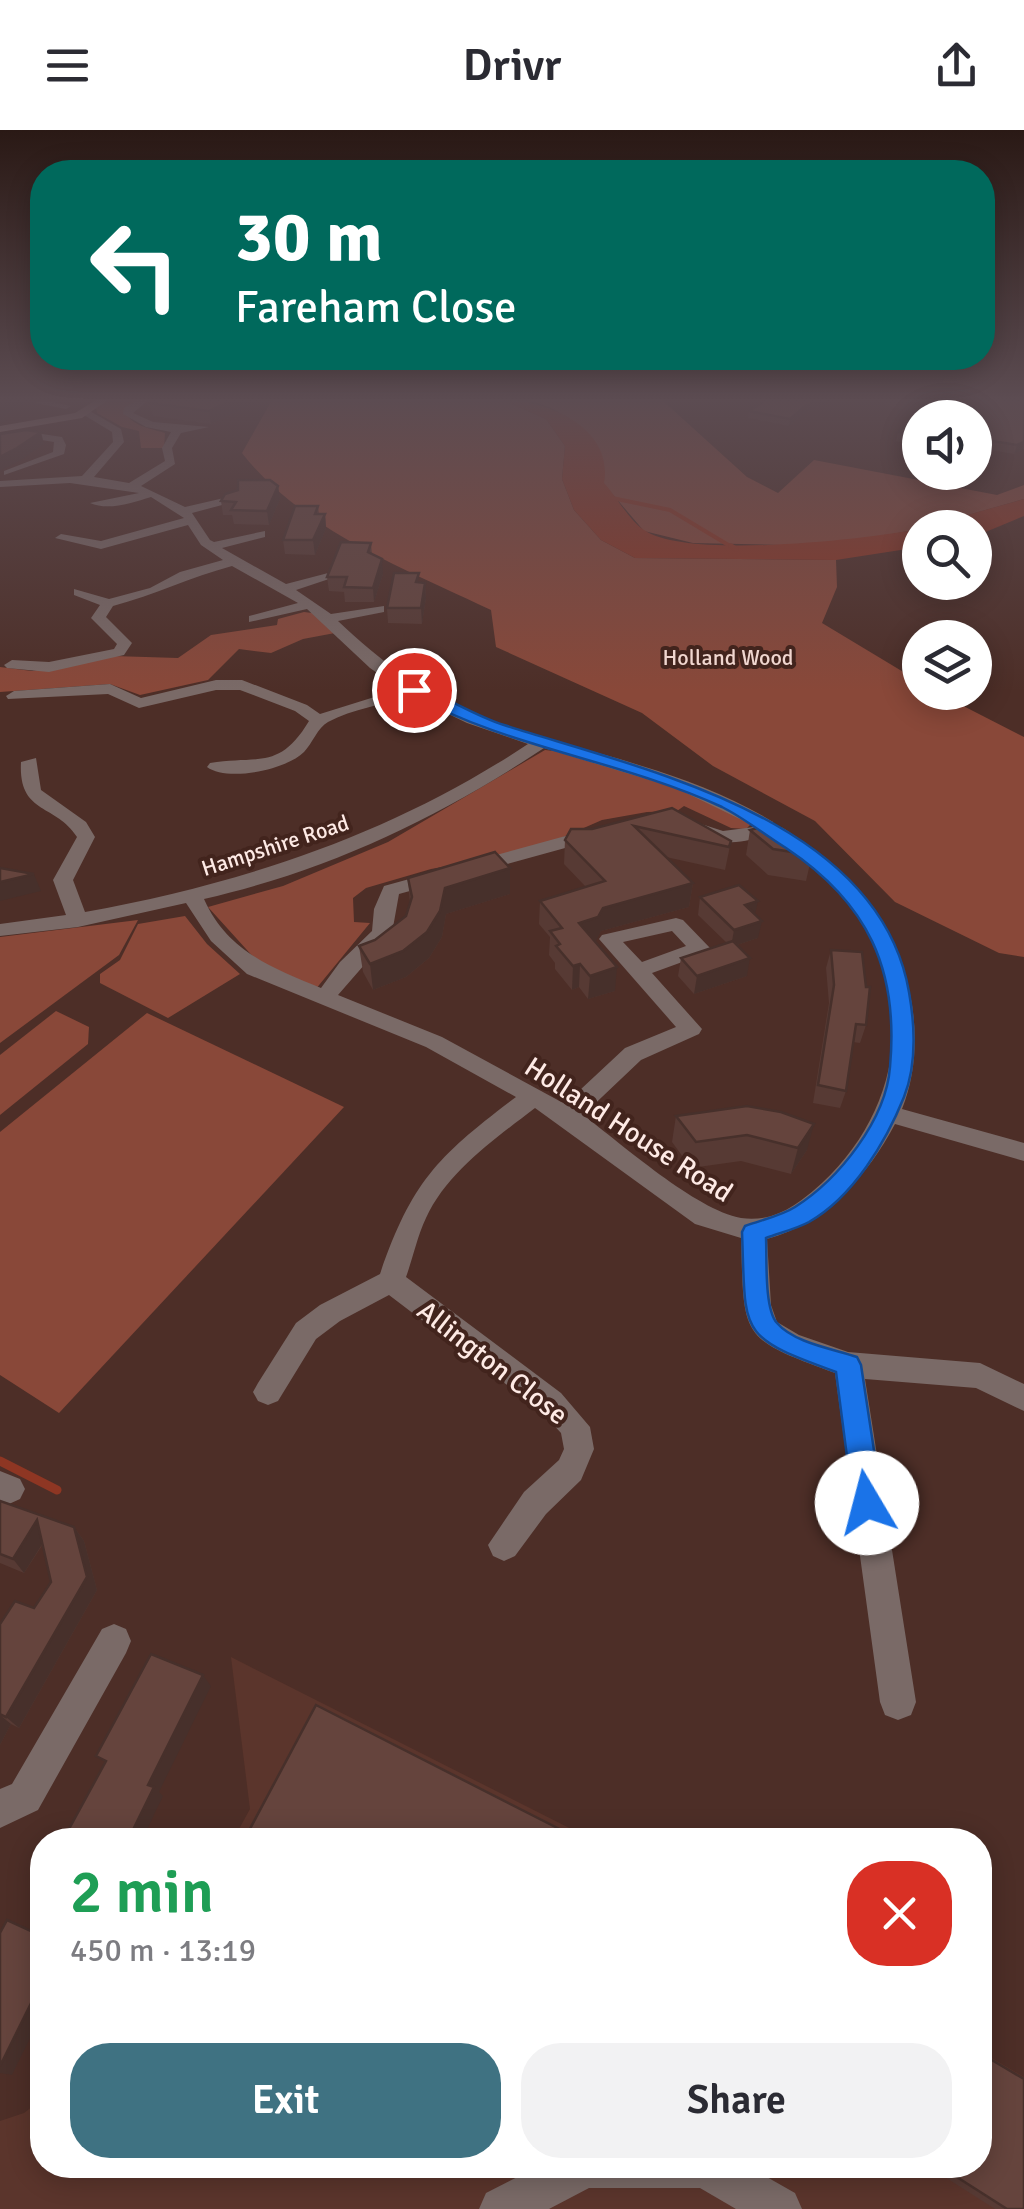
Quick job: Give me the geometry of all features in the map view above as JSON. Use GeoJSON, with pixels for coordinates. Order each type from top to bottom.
{"type":"FeatureCollection","features":[{"type":"Feature","properties":{"kind":"street"},"geometry":{"type":"LineString","coordinates":[[96,503],[130,497]]}},
{"type":"Feature","properties":{"kind":"street"},"geometry":{"type":"LineString","coordinates":[[153,497],[188,515]]}},
{"type":"Feature","properties":{"kind":"street"},"geometry":{"type":"LineString","coordinates":[[61,538],[101,544],[233,498]]}},
{"type":"Feature","properties":{"kind":"street","name":"Holland House Road"},"geometry":{"type":"LineString","coordinates":[[188,515],[211,547],[309,604],[376,666],[414,690],[447,708],[662,778],[731,805],[820,863],[855,897],[881,934],[897,980],[904,1024],[900,1081],[858,1162],[829,1192],[801,1215],[754,1232],[704,1217],[567,1116],[434,1042],[262,974],[240,959],[201,918],[193,896]]}},
{"type":"Feature","properties":{"kind":"street"},"geometry":{"type":"LineString","coordinates":[[211,547],[261,534]]}},
{"type":"Feature","properties":{"kind":"street"},"geometry":{"type":"LineString","coordinates":[[89,558],[101,544]]}},
{"type":"Feature","properties":{"kind":"street"},"geometry":{"type":"LineString","coordinates":[[79,592],[108,602],[155,590],[185,575],[234,561]]}},
{"type":"Feature","properties":{"kind":"street"},"geometry":{"type":"LineString","coordinates":[[284,589],[327,575]]}},
{"type":"Feature","properties":{"kind":"street"},"geometry":{"type":"LineString","coordinates":[[12,664],[50,667],[119,652],[125,643],[98,618],[108,602]]}},
{"type":"Feature","properties":{"kind":"street"},"geometry":{"type":"LineString","coordinates":[[254,619],[309,604]]}},
{"type":"Feature","properties":{"kind":"street"},"geometry":{"type":"LineString","coordinates":[[328,618],[378,610]]}},
{"type":"Feature","properties":{"kind":"street"},"geometry":{"type":"LineString","coordinates":[[14,696],[110,689],[139,703],[216,685],[242,685],[301,708],[318,720]]}},
{"type":"Feature","properties":{"kind":"street"},"geometry":{"type":"LineString","coordinates":[[216,767],[244,768],[282,760],[304,746],[318,720],[414,690]]}},
{"type":"Feature","properties":{"kind":"street","name":"Hampshire Road"},"geometry":{"type":"LineString","coordinates":[[0,930],[78,921],[193,896],[383,836],[440,807],[542,742]]}},
{"type":"Feature","properties":{"kind":"street"},"geometry":{"type":"LineString","coordinates":[[30,762],[26,779],[36,798],[81,824],[86,837],[64,880],[78,921]]}},
{"type":"Feature","properties":{"kind":"street"},"geometry":{"type":"LineString","coordinates":[[677,821],[715,838],[742,839],[770,827]]}},
{"type":"Feature","properties":{"kind":"street"},"geometry":{"type":"LineString","coordinates":[[324,999],[347,967],[382,933],[391,890],[623,826]]}},
{"type":"Feature","properties":{"kind":"street"},"geometry":{"type":"LineString","coordinates":[[567,1116],[633,1054],[691,1030],[637,971]]}},
{"type":"Feature","properties":{"kind":"street","name":"Allington Close"},"geometry":{"type":"LineString","coordinates":[[268,1392],[306,1331],[330,1313],[392,1281],[417,1208],[446,1170],[477,1140],[532,1097]]}},
{"type":"Feature","properties":{"kind":"street"},"geometry":{"type":"LineString","coordinates":[[886,1113],[1024,1152]]}},
{"type":"Feature","properties":{"kind":"street"},"geometry":{"type":"LineString","coordinates":[[754,1232],[757,1305],[766,1330],[788,1344],[848,1365],[980,1376],[1024,1398]]}},
{"type":"Feature","properties":{"kind":"street","name":"Allington Close"},"geometry":{"type":"LineString","coordinates":[[392,1281],[550,1402],[576,1427],[580,1449],[570,1470],[535,1503],[504,1546]]}},
{"type":"Feature","properties":{"kind":"street"},"geometry":{"type":"LineString","coordinates":[[848,1365],[898,1702]]}},
{"type":"Feature","properties":{"kind":"street"},"geometry":{"type":"LineString","coordinates":[[0,1809],[25,1797],[114,1641]]}},
{"type":"Feature","properties":{"kind":"street"},"geometry":{"type":"LineString","coordinates":[[502,2209],[563,2178]]}},
{"type":"Feature","properties":{"kind":"street"},"geometry":{"type":"LineString","coordinates":[[726,2178],[779,2209]]}},
{"type":"Feature","properties":{"kind":"shaded area"},"geometry":{"type":"Polygon","coordinates":[[[569,497],[615,497],[638,526],[666,539],[736,546],[902,532],[902,550],[836,560],[635,558],[601,540],[574,510],[569,497]]]}},
{"type":"Feature","properties":{"kind":"shaded area"},"geometry":{"type":"Polygon","coordinates":[[[1024,499],[1024,516],[992,529],[992,510],[985,510],[1024,499]]]}},
{"type":"Feature","properties":{"kind":"shaded area"},"geometry":{"type":"Polygon","coordinates":[[[231,1657],[569,1828],[240,1828],[250,1809],[231,1657]]]}},
{"type":"Feature","properties":{"kind":"shaded area"},"geometry":{"type":"Polygon","coordinates":[[[992,2058],[1024,2077],[1024,2209],[0,2209],[0,2121],[30,2108],[30,2178],[992,2178],[992,2058]]]}},
{"type":"Feature","properties":{"kind":"green space","name":"Holland Wood"},"geometry":{"type":"Polygon","coordinates":[[[286,497],[569,497],[574,510],[601,540],[635,558],[836,560],[837,587],[822,623],[902,671],[902,710],[971,710],[1024,737],[1024,957],[999,953],[895,902],[815,821],[713,766],[642,713],[496,647],[491,610],[390,563],[324,526],[286,497]]]}},
{"type":"Feature","properties":{"kind":"green space"},"geometry":{"type":"Polygon","coordinates":[[[615,497],[1024,497],[986,510],[902,510],[902,532],[860,540],[781,545],[693,543],[644,531],[615,497]]]}},
{"type":"Feature","properties":{"kind":"green space"},"geometry":{"type":"Polygon","coordinates":[[[312,613],[335,633],[303,639],[271,653],[239,649],[208,680],[140,695],[110,684],[0,692],[0,667],[32,671],[113,656],[178,658],[211,635],[277,625],[278,619],[312,613]]]}},
{"type":"Feature","properties":{"kind":"green space"},"geometry":{"type":"Polygon","coordinates":[[[545,750],[568,753],[650,778],[752,823],[746,829],[731,828],[684,806],[677,811],[647,812],[602,820],[531,851],[431,869],[366,888],[353,898],[354,922],[370,923],[315,990],[257,961],[208,907],[283,886],[388,842],[545,750]]]}},
{"type":"Feature","properties":{"kind":"green space"},"geometry":{"type":"Polygon","coordinates":[[[185,916],[207,944],[240,974],[168,1018],[100,983],[100,974],[120,960],[138,924],[185,916]]]}},
{"type":"Feature","properties":{"kind":"green space"},"geometry":{"type":"Polygon","coordinates":[[[138,920],[119,955],[0,1043],[0,937],[138,920]]]}},
{"type":"Feature","properties":{"kind":"green space"},"geometry":{"type":"Polygon","coordinates":[[[56,1011],[89,1027],[88,1044],[0,1115],[0,1055],[56,1011]]]}},
{"type":"Feature","properties":{"kind":"green space"},"geometry":{"type":"Polygon","coordinates":[[[147,1013],[344,1107],[59,1413],[0,1375],[0,1132],[147,1013]]]}},
{"type":"Feature","properties":{"kind":"building"},"geometry":{"type":"Polygon","coordinates":[[[223,497],[273,497],[267,511],[231,510],[236,502],[221,501],[223,497]]]}},
{"type":"Feature","properties":{"kind":"building"},"geometry":{"type":"Polygon","coordinates":[[[295,506],[318,506],[315,514],[325,514],[313,540],[283,540],[295,506]]]}},
{"type":"Feature","properties":{"kind":"building"},"geometry":{"type":"Polygon","coordinates":[[[341,542],[371,543],[368,552],[382,559],[373,588],[344,587],[347,577],[327,577],[341,542]]]}},
{"type":"Feature","properties":{"kind":"building"},"geometry":{"type":"Polygon","coordinates":[[[394,573],[419,573],[416,582],[425,583],[421,608],[387,608],[394,573]]]}},
{"type":"Feature","properties":{"kind":"building"},"geometry":{"type":"Polygon","coordinates":[[[672,808],[731,841],[729,847],[634,826],[693,883],[603,908],[598,917],[579,923],[617,967],[590,976],[580,964],[573,966],[556,946],[560,944],[550,931],[562,928],[540,901],[605,881],[565,840],[571,829],[592,829],[672,808]]]}},
{"type":"Feature","properties":{"kind":"building"},"geometry":{"type":"Polygon","coordinates":[[[775,823],[812,855],[773,849],[750,830],[775,823]]]}},
{"type":"Feature","properties":{"kind":"building"},"geometry":{"type":"Polygon","coordinates":[[[495,852],[510,868],[445,888],[440,911],[427,932],[403,951],[370,964],[359,946],[375,940],[406,916],[412,897],[408,878],[495,852]]]}},
{"type":"Feature","properties":{"kind":"building"},"geometry":{"type":"Polygon","coordinates":[[[0,868],[34,874],[0,882],[0,868]]]}},
{"type":"Feature","properties":{"kind":"building"},"geometry":{"type":"Polygon","coordinates":[[[739,885],[758,901],[745,905],[762,921],[734,930],[700,897],[739,885]]]}},
{"type":"Feature","properties":{"kind":"building"},"geometry":{"type":"Polygon","coordinates":[[[733,941],[750,958],[697,976],[681,958],[733,941]]]}},
{"type":"Feature","properties":{"kind":"building"},"geometry":{"type":"Polygon","coordinates":[[[831,950],[862,952],[866,987],[870,987],[866,1025],[856,1024],[846,1091],[818,1085],[834,985],[831,950]]]}},
{"type":"Feature","properties":{"kind":"building"},"geometry":{"type":"Polygon","coordinates":[[[747,1106],[781,1112],[814,1124],[798,1148],[747,1135],[696,1142],[676,1116],[747,1106]]]}},
{"type":"Feature","properties":{"kind":"building"},"geometry":{"type":"Polygon","coordinates":[[[0,1501],[74,1527],[87,1577],[6,1717],[0,1714],[0,1624],[15,1601],[34,1608],[51,1582],[37,1520],[13,1559],[0,1554],[0,1501]]]}},
{"type":"Feature","properties":{"kind":"building"},"geometry":{"type":"Polygon","coordinates":[[[151,1654],[203,1675],[148,1785],[154,1787],[134,1828],[70,1828],[106,1761],[96,1756],[151,1654]]]}},
{"type":"Feature","properties":{"kind":"building"},"geometry":{"type":"Polygon","coordinates":[[[316,1705],[557,1828],[250,1828],[316,1705]]]}},
{"type":"Feature","properties":{"kind":"building"},"geometry":{"type":"Polygon","coordinates":[[[7,1920],[30,1931],[30,2005],[0,2066],[0,1933],[7,1920]]]}},
{"type":"Feature","properties":{"kind":"building"},"geometry":{"type":"Polygon","coordinates":[[[992,2060],[1024,2079],[1024,2209],[1007,2209],[958,2178],[992,2178],[992,2060]]]}},
{"type":"Feature","properties":{"kind":"waterway"},"geometry":{"type":"LineString","coordinates":[[612,498],[670,510],[735,549]]}},
{"type":"Feature","properties":{"kind":"waterway"},"geometry":{"type":"LineString","coordinates":[[731,546],[736,549]]}},
{"type":"Feature","properties":{"kind":"waterway"},"geometry":{"type":"LineString","coordinates":[[0,1461],[57,1490]]}},
{"type":"Feature","properties":{"kind":"route"},"geometry":{"type":"LineString","coordinates":[[414,690],[495,727],[662,778],[731,805],[820,863],[855,897],[881,934],[897,980],[904,1024],[900,1081],[858,1162],[829,1192],[801,1215],[754,1232],[757,1305],[766,1330],[788,1344],[848,1365],[867,1503]]}}]}
